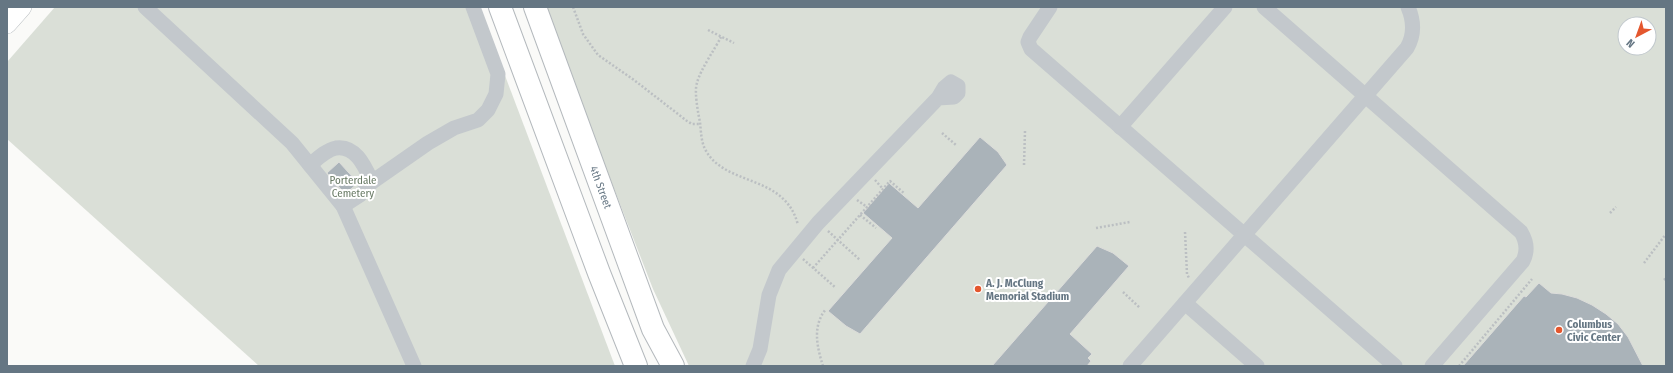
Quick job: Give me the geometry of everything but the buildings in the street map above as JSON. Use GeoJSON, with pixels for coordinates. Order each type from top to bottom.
{"type":"FeatureCollection","features":[{"type":"Feature","properties":{"kind":"highway"},"geometry":{"type":"LineString","coordinates":[[500,7],[596,266],[636,366]]}},
{"type":"Feature","properties":{"kind":"highway","name":"4th Street"},"geometry":{"type":"LineString","coordinates":[[535,7],[653,329],[673,366]]}},
{"type":"Feature","properties":{"kind":"main road"},"geometry":{"type":"LineString","coordinates":[[7,24],[22,7]]}},
{"type":"Feature","properties":{"kind":"street"},"geometry":{"type":"LineString","coordinates":[[145,7],[292,143],[343,206],[414,366]]}},
{"type":"Feature","properties":{"kind":"street"},"geometry":{"type":"LineString","coordinates":[[343,206],[360,195],[372,182],[416,151],[454,128],[478,120],[488,110],[496,94],[498,74],[473,7]]}},
{"type":"Feature","properties":{"kind":"street"},"geometry":{"type":"LineString","coordinates":[[1050,7],[1030,36],[1028,42],[1029,47],[1394,366]]}},
{"type":"Feature","properties":{"kind":"street"},"geometry":{"type":"LineString","coordinates":[[1120,127],[1225,7]]}},
{"type":"Feature","properties":{"kind":"street"},"geometry":{"type":"LineString","coordinates":[[1264,7],[1522,232],[1525,239],[1526,255],[1523,261],[1432,366]]}},
{"type":"Feature","properties":{"kind":"street"},"geometry":{"type":"LineString","coordinates":[[1130,366],[1407,48],[1412,38],[1413,28],[1408,7]]}},
{"type":"Feature","properties":{"kind":"street"},"geometry":{"type":"LineString","coordinates":[[761,366],[760,349],[769,295],[779,270],[818,223],[938,98]]}},
{"type":"Feature","properties":{"kind":"street"},"geometry":{"type":"LineString","coordinates":[[310,165],[325,153],[336,148],[351,151],[364,164],[372,182]]}},
{"type":"Feature","properties":{"kind":"street"},"geometry":{"type":"LineString","coordinates":[[1185,303],[1257,366]]}},
{"type":"Feature","properties":{"kind":"street"},"geometry":{"type":"LineString","coordinates":[[753,366],[760,349]]}},
{"type":"Feature","properties":{"kind":"path"},"geometry":{"type":"LineString","coordinates":[[573,7],[585,38],[598,55],[634,80],[687,121],[692,124],[700,124]]}},
{"type":"Feature","properties":{"kind":"path"},"geometry":{"type":"LineString","coordinates":[[708,30],[734,43]]}},
{"type":"Feature","properties":{"kind":"path"},"geometry":{"type":"LineString","coordinates":[[721,37],[696,84],[702,140],[708,155],[722,168],[766,187],[785,201],[796,215],[800,232],[804,239]]}},
{"type":"Feature","properties":{"kind":"path"},"geometry":{"type":"LineString","coordinates":[[1024,165],[1026,131]]}},
{"type":"Feature","properties":{"kind":"path"},"geometry":{"type":"LineString","coordinates":[[942,133],[956,145]]}},
{"type":"Feature","properties":{"kind":"path"},"geometry":{"type":"LineString","coordinates":[[813,268],[890,181],[905,194]]}},
{"type":"Feature","properties":{"kind":"path"},"geometry":{"type":"LineString","coordinates":[[1610,213],[1616,207]]}},
{"type":"Feature","properties":{"kind":"path"},"geometry":{"type":"LineString","coordinates":[[860,214],[876,228]]}},
{"type":"Feature","properties":{"kind":"path"},"geometry":{"type":"LineString","coordinates":[[1096,228],[1130,222]]}},
{"type":"Feature","properties":{"kind":"path"},"geometry":{"type":"LineString","coordinates":[[818,223],[860,260]]}},
{"type":"Feature","properties":{"kind":"path"},"geometry":{"type":"LineString","coordinates":[[1185,232],[1187,275],[1192,281]]}},
{"type":"Feature","properties":{"kind":"path"},"geometry":{"type":"LineString","coordinates":[[1644,263],[1666,234]]}},
{"type":"Feature","properties":{"kind":"path"},"geometry":{"type":"LineString","coordinates":[[794,251],[836,288]]}},
{"type":"Feature","properties":{"kind":"path"},"geometry":{"type":"LineString","coordinates":[[1459,366],[1532,279]]}},
{"type":"Feature","properties":{"kind":"path"},"geometry":{"type":"LineString","coordinates":[[1123,292],[1140,308]]}},
{"type":"Feature","properties":{"kind":"path"},"geometry":{"type":"LineString","coordinates":[[823,366],[817,343],[817,334],[819,320],[826,309]]}},
{"type":"Feature","properties":{"kind":"green space","name":"Porterdale Cemetery"},"geometry":{"type":"Polygon","coordinates":[[[55,7],[479,7],[615,366],[259,366],[7,139],[7,62],[55,7]]]}},
{"type":"Feature","properties":{"kind":"green space"},"geometry":{"type":"Polygon","coordinates":[[[546,7],[1666,7],[1666,366],[689,366],[653,289],[546,7]]]}},
{"type":"Feature","properties":{"kind":"place","name":"A. J. McClung Memorial Stadium"},"geometry":{"type":"Point","coordinates":[978,289]}},
{"type":"Feature","properties":{"kind":"place","name":"Columbus Civic Center"},"geometry":{"type":"Point","coordinates":[1559,330]}}]}
